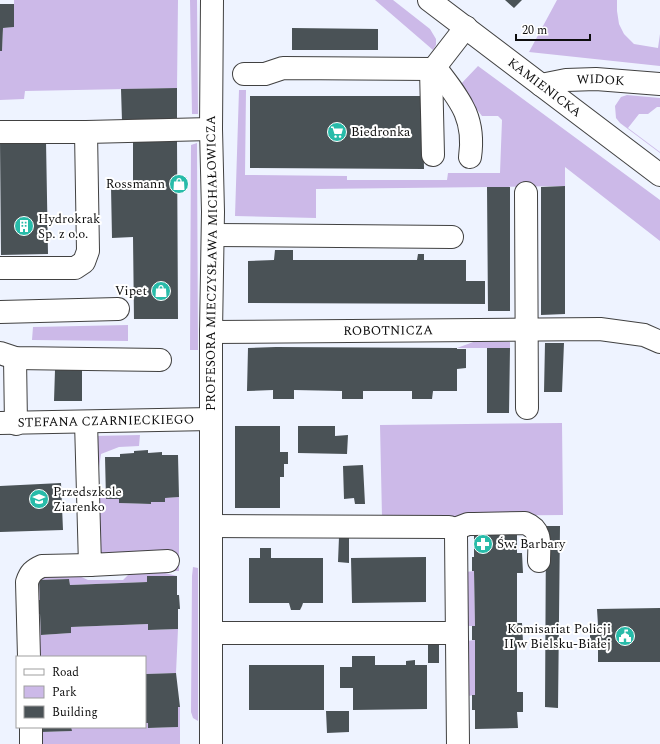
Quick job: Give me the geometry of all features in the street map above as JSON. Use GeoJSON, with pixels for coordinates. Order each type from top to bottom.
{"type":"FeatureCollection","features":[{"type":"Feature","properties":{"kind":"street","name":"PROFESORA MIECZYSŁAWA MICHAŁOWICZA"},"geometry":{"type":"LineString","coordinates":[[211,744],[211,332],[213,235],[211,129],[212,0]]}},
{"type":"Feature","properties":{"kind":"street","name":"KAMIENICKA"},"geometry":{"type":"LineString","coordinates":[[428,0],[466,27],[660,175]]}},
{"type":"Feature","properties":{"kind":"street"},"geometry":{"type":"LineString","coordinates":[[433,155],[433,68],[466,27]]}},
{"type":"Feature","properties":{"kind":"street"},"geometry":{"type":"LineString","coordinates":[[244,74],[265,74],[283,68],[433,68]]}},
{"type":"Feature","properties":{"kind":"street"},"geometry":{"type":"LineString","coordinates":[[433,68],[461,104],[468,118],[472,139],[470,157]]}},
{"type":"Feature","properties":{"kind":"street","name":"WIDOK"},"geometry":{"type":"LineString","coordinates":[[541,85],[566,80],[596,79],[660,84]]}},
{"type":"Feature","properties":{"kind":"street"},"geometry":{"type":"LineString","coordinates":[[0,132],[86,132],[211,129]]}},
{"type":"Feature","properties":{"kind":"street"},"geometry":{"type":"LineString","coordinates":[[0,268],[75,268],[84,262],[88,251],[86,132]]}},
{"type":"Feature","properties":{"kind":"street"},"geometry":{"type":"LineString","coordinates":[[526,193],[527,408]]}},
{"type":"Feature","properties":{"kind":"street"},"geometry":{"type":"LineString","coordinates":[[213,235],[452,237]]}},
{"type":"Feature","properties":{"kind":"street"},"geometry":{"type":"LineString","coordinates":[[0,312],[118,310]]}},
{"type":"Feature","properties":{"kind":"street","name":"ROBOTNICZA"},"geometry":{"type":"LineString","coordinates":[[211,332],[600,329],[644,336],[660,342]]}},
{"type":"Feature","properties":{"kind":"street"},"geometry":{"type":"LineString","coordinates":[[8,424],[7,356],[160,360]]}},
{"type":"Feature","properties":{"kind":"street","name":"STEFANA CZARNIECKIEGO"},"geometry":{"type":"LineString","coordinates":[[8,424],[212,419]]}},
{"type":"Feature","properties":{"kind":"street"},"geometry":{"type":"LineString","coordinates":[[86,422],[90,565]]}},
{"type":"Feature","properties":{"kind":"street"},"geometry":{"type":"LineString","coordinates":[[211,526],[449,527],[454,529],[468,524],[525,523],[533,526],[539,536],[539,561]]}},
{"type":"Feature","properties":{"kind":"street"},"geometry":{"type":"LineString","coordinates":[[454,529],[456,535],[458,744]]}},
{"type":"Feature","properties":{"kind":"street"},"geometry":{"type":"LineString","coordinates":[[29,656],[27,582],[30,574],[36,569],[42,566],[168,561]]}},
{"type":"Feature","properties":{"kind":"street"},"geometry":{"type":"LineString","coordinates":[[211,633],[456,633]]}},
{"type":"Feature","properties":{"kind":"street"},"geometry":{"type":"LineString","coordinates":[[31,728],[31,744]]}},
{"type":"Feature","properties":{"kind":"green space"},"geometry":{"type":"Polygon","coordinates":[[[14,0],[178,0],[177,88],[25,91],[24,99],[0,100],[0,51],[2,51],[3,28],[14,27],[14,0]]]}},
{"type":"Feature","properties":{"kind":"green space"},"geometry":{"type":"Polygon","coordinates":[[[190,0],[197,0],[198,114],[192,114],[190,0]]]}},
{"type":"Feature","properties":{"kind":"green space"},"geometry":{"type":"Polygon","coordinates":[[[375,0],[393,0],[430,29],[436,39],[436,45],[433,50],[375,0]]]}},
{"type":"Feature","properties":{"kind":"green space"},"geometry":{"type":"Polygon","coordinates":[[[557,0],[617,0],[619,24],[624,34],[634,44],[658,48],[660,34],[660,66],[529,52],[557,0]]]}},
{"type":"Feature","properties":{"kind":"green space"},"geometry":{"type":"Polygon","coordinates":[[[478,66],[660,200],[660,241],[565,167],[565,186],[316,189],[316,218],[235,216],[239,90],[246,90],[245,175],[347,176],[347,180],[447,180],[448,173],[500,173],[502,120],[498,116],[482,116],[459,86],[478,66]]]}},
{"type":"Feature","properties":{"kind":"green space"},"geometry":{"type":"Polygon","coordinates":[[[627,95],[660,98],[660,107],[657,107],[648,114],[639,114],[628,128],[660,153],[620,123],[616,118],[615,106],[621,97],[627,95]]]}},
{"type":"Feature","properties":{"kind":"green space"},"geometry":{"type":"Polygon","coordinates":[[[197,143],[198,350],[190,350],[191,145],[197,143]]]}},
{"type":"Feature","properties":{"kind":"green space"},"geometry":{"type":"Polygon","coordinates":[[[128,325],[128,341],[32,340],[33,327],[128,325]]]}},
{"type":"Feature","properties":{"kind":"green space"},"geometry":{"type":"Polygon","coordinates":[[[476,341],[510,342],[510,348],[457,348],[476,341]]]}},
{"type":"Feature","properties":{"kind":"green space"},"geometry":{"type":"Polygon","coordinates":[[[562,423],[563,515],[382,517],[380,425],[562,423]]]}},
{"type":"Feature","properties":{"kind":"green space"},"geometry":{"type":"Polygon","coordinates":[[[140,435],[139,446],[119,447],[101,454],[99,468],[96,475],[94,436],[140,435]]]}},
{"type":"Feature","properties":{"kind":"green space"},"geometry":{"type":"Polygon","coordinates":[[[106,488],[106,499],[119,499],[119,503],[151,504],[151,502],[165,502],[165,498],[179,497],[179,571],[172,571],[102,553],[99,549],[93,489],[106,488]]]}},
{"type":"Feature","properties":{"kind":"green space"},"geometry":{"type":"Polygon","coordinates":[[[193,567],[198,568],[198,721],[193,718],[191,712],[193,567]]]}},
{"type":"Feature","properties":{"kind":"green space"},"geometry":{"type":"Polygon","coordinates":[[[474,571],[475,626],[466,626],[465,572],[474,571]]]}},
{"type":"Feature","properties":{"kind":"green space"},"geometry":{"type":"Polygon","coordinates":[[[130,573],[165,573],[177,576],[147,576],[147,582],[70,585],[69,579],[39,580],[40,600],[38,600],[37,580],[43,575],[77,575],[88,580],[123,580],[130,573]]]}},
{"type":"Feature","properties":{"kind":"green space"},"geometry":{"type":"Polygon","coordinates":[[[38,614],[40,614],[41,635],[71,633],[71,627],[148,624],[149,630],[178,629],[176,673],[146,674],[146,656],[39,656],[38,614]]]}},
{"type":"Feature","properties":{"kind":"green space"},"geometry":{"type":"Polygon","coordinates":[[[475,640],[475,695],[467,696],[466,641],[475,640]]]}},
{"type":"Feature","properties":{"kind":"green space"},"geometry":{"type":"Polygon","coordinates":[[[178,707],[180,707],[180,744],[41,744],[41,732],[71,731],[71,728],[146,728],[146,723],[148,723],[148,728],[178,727],[178,707]]]}},
{"type":"Feature","properties":{"kind":"building"},"geometry":{"type":"Polygon","coordinates":[[[505,0],[522,0],[514,8],[505,0]]]}},
{"type":"Feature","properties":{"kind":"building"},"geometry":{"type":"Polygon","coordinates":[[[0,4],[14,4],[14,27],[3,28],[2,51],[0,51],[0,4]]]}},
{"type":"Feature","properties":{"kind":"building"},"geometry":{"type":"Polygon","coordinates":[[[292,28],[378,29],[378,50],[292,50],[292,28]]]}},
{"type":"Feature","properties":{"kind":"building"},"geometry":{"type":"Polygon","coordinates":[[[177,88],[177,119],[122,121],[121,89],[177,88]]]}},
{"type":"Feature","properties":{"kind":"building","name":"Biedronka"},"geometry":{"type":"Polygon","coordinates":[[[250,96],[423,96],[424,169],[250,168],[250,96]]]}},
{"type":"Feature","properties":{"kind":"building","name":"Hydrokrak Sp. z o.o."},"geometry":{"type":"Polygon","coordinates":[[[0,141],[46,141],[48,254],[1,255],[0,141]]]}},
{"type":"Feature","properties":{"kind":"building"},"geometry":{"type":"Polygon","coordinates":[[[177,141],[178,319],[134,319],[133,237],[112,238],[111,187],[133,187],[133,142],[177,141]]]}},
{"type":"Feature","properties":{"kind":"building"},"geometry":{"type":"Polygon","coordinates":[[[565,186],[565,314],[541,315],[541,187],[565,186]]]}},
{"type":"Feature","properties":{"kind":"building"},"geometry":{"type":"Polygon","coordinates":[[[487,187],[510,187],[510,311],[488,311],[487,187]]]}},
{"type":"Feature","properties":{"kind":"building"},"geometry":{"type":"Polygon","coordinates":[[[275,250],[293,250],[293,260],[417,260],[418,254],[424,254],[424,260],[466,260],[466,281],[485,281],[485,304],[248,303],[248,261],[274,260],[275,250]]]}},
{"type":"Feature","properties":{"kind":"building"},"geometry":{"type":"Polygon","coordinates":[[[545,343],[564,343],[562,392],[544,392],[545,343]]]}},
{"type":"Feature","properties":{"kind":"building"},"geometry":{"type":"Polygon","coordinates":[[[248,348],[457,348],[466,349],[466,368],[457,369],[457,391],[433,391],[432,399],[412,399],[412,391],[363,391],[363,399],[342,399],[342,391],[294,390],[294,399],[273,399],[273,390],[247,391],[248,348]]]}},
{"type":"Feature","properties":{"kind":"building"},"geometry":{"type":"Polygon","coordinates":[[[487,348],[510,348],[509,413],[487,413],[487,348]]]}},
{"type":"Feature","properties":{"kind":"building"},"geometry":{"type":"Polygon","coordinates":[[[82,369],[82,401],[54,401],[55,370],[82,369]]]}},
{"type":"Feature","properties":{"kind":"building"},"geometry":{"type":"Polygon","coordinates":[[[235,426],[280,426],[280,452],[288,452],[288,464],[284,464],[284,477],[280,477],[280,508],[235,508],[235,426]]]}},
{"type":"Feature","properties":{"kind":"building"},"geometry":{"type":"Polygon","coordinates":[[[298,426],[335,426],[335,436],[348,435],[347,454],[298,453],[298,426]]]}},
{"type":"Feature","properties":{"kind":"building"},"geometry":{"type":"Polygon","coordinates":[[[148,450],[148,453],[162,452],[162,455],[178,455],[179,497],[165,498],[165,502],[151,502],[151,504],[119,503],[119,499],[106,499],[105,457],[120,457],[120,454],[148,450]]]}},
{"type":"Feature","properties":{"kind":"building"},"geometry":{"type":"Polygon","coordinates":[[[363,465],[365,504],[355,504],[354,498],[344,499],[343,466],[363,465]]]}},
{"type":"Feature","properties":{"kind":"building"},"geometry":{"type":"Polygon","coordinates":[[[61,483],[63,530],[0,532],[0,486],[61,483]]]}},
{"type":"Feature","properties":{"kind":"building"},"geometry":{"type":"Polygon","coordinates":[[[546,526],[560,526],[558,708],[545,707],[546,526]]]}},
{"type":"Feature","properties":{"kind":"building"},"geometry":{"type":"Polygon","coordinates":[[[474,533],[517,533],[517,553],[522,553],[523,573],[517,573],[517,623],[522,623],[523,642],[517,642],[517,692],[523,692],[523,712],[517,712],[518,728],[475,729],[475,710],[472,710],[472,695],[475,695],[475,640],[472,640],[472,626],[475,626],[474,571],[472,571],[472,557],[474,557],[474,533]]]}},
{"type":"Feature","properties":{"kind":"building"},"geometry":{"type":"Polygon","coordinates":[[[339,537],[349,537],[349,563],[338,562],[339,537]]]}},
{"type":"Feature","properties":{"kind":"building"},"geometry":{"type":"Polygon","coordinates":[[[260,548],[271,548],[271,558],[323,558],[323,603],[303,603],[300,610],[291,610],[289,603],[249,603],[249,558],[260,558],[260,548]]]}},
{"type":"Feature","properties":{"kind":"building"},"geometry":{"type":"Polygon","coordinates":[[[426,557],[426,602],[352,603],[351,558],[426,557]]]}},
{"type":"Feature","properties":{"kind":"building"},"geometry":{"type":"Polygon","coordinates":[[[147,576],[177,576],[177,595],[179,595],[180,609],[178,609],[178,629],[148,630],[148,624],[71,627],[71,633],[41,635],[40,614],[38,614],[38,600],[40,600],[39,580],[69,579],[70,585],[147,582],[147,576]]]}},
{"type":"Feature","properties":{"kind":"building","name":"Komisariat Policji II w Bielsku-Białej"},"geometry":{"type":"Polygon","coordinates":[[[660,608],[660,662],[598,662],[598,648],[590,648],[590,625],[598,625],[597,609],[660,608]]]}},
{"type":"Feature","properties":{"kind":"building"},"geometry":{"type":"Polygon","coordinates":[[[428,644],[439,644],[439,663],[428,663],[428,644]]]}},
{"type":"Feature","properties":{"kind":"building"},"geometry":{"type":"Polygon","coordinates":[[[352,656],[375,656],[375,665],[406,665],[406,661],[415,660],[415,665],[427,665],[427,709],[353,710],[353,688],[340,688],[340,667],[352,667],[352,656]]]}},
{"type":"Feature","properties":{"kind":"building"},"geometry":{"type":"Polygon","coordinates":[[[249,665],[324,665],[324,710],[249,710],[249,665]]]}},
{"type":"Feature","properties":{"kind":"building"},"geometry":{"type":"Polygon","coordinates":[[[176,673],[180,707],[178,707],[178,727],[148,728],[148,723],[146,723],[146,674],[176,673]]]}},
{"type":"Feature","properties":{"kind":"building"},"geometry":{"type":"Polygon","coordinates":[[[326,711],[349,711],[349,732],[327,733],[326,711]]]}},
{"type":"Feature","properties":{"kind":"building"},"geometry":{"type":"Polygon","coordinates":[[[41,728],[71,728],[72,731],[41,732],[41,728]]]}},
{"type":"Feature","properties":{"kind":"place","name":"Biedronka"},"geometry":{"type":"Point","coordinates":[337,132]}},
{"type":"Feature","properties":{"kind":"place","name":"Rossmann"},"geometry":{"type":"Point","coordinates":[179,184]}},
{"type":"Feature","properties":{"kind":"place","name":"Hydrokrak Sp. z o.o."},"geometry":{"type":"Point","coordinates":[24,226]}},
{"type":"Feature","properties":{"kind":"place","name":"Vipet"},"geometry":{"type":"Point","coordinates":[161,291]}},
{"type":"Feature","properties":{"kind":"place","name":"Przedszkole Ziarenko"},"geometry":{"type":"Point","coordinates":[39,499]}},
{"type":"Feature","properties":{"kind":"place","name":"Św. Barbary"},"geometry":{"type":"Point","coordinates":[483,544]}},
{"type":"Feature","properties":{"kind":"place","name":"Komisariat Policji II w Bielsku-Białej"},"geometry":{"type":"Point","coordinates":[625,636]}}]}
